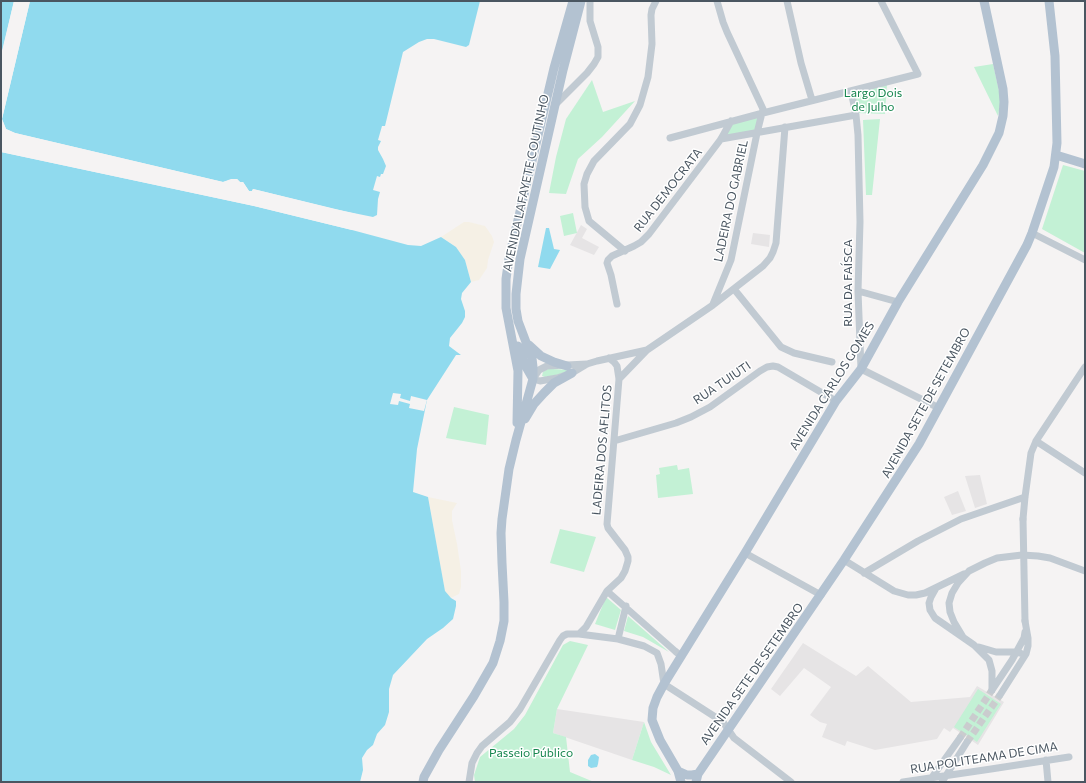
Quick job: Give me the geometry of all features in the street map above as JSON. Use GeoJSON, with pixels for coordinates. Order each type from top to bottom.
{"type":"FeatureCollection","features":[{"type":"Feature","properties":{"kind":"main road","name":"AVENIDA LAFAYETE COUTINHO"},"geometry":{"type":"LineString","coordinates":[[516,440],[518,371],[506,308],[509,258],[554,68],[573,1]]}},
{"type":"Feature","properties":{"kind":"main road","name":"AVENIDA LAFAYETE COUTINHO"},"geometry":{"type":"LineString","coordinates":[[423,782],[424,777],[439,750],[474,696],[493,663],[500,641],[504,621],[501,532],[505,493],[516,440],[533,379],[532,358],[520,326],[516,309],[520,259],[563,70],[581,1]]}},
{"type":"Feature","properties":{"kind":"main road","name":"AVENIDA CARLOS GOMES"},"geometry":{"type":"LineString","coordinates":[[678,771],[660,740],[652,720],[653,708],[657,697],[836,401],[860,368],[898,302],[983,165],[999,133],[1004,109],[1003,89],[984,1]]}},
{"type":"Feature","properties":{"kind":"main road","name":"AVENIDA SETE DE SETEMBRO"},"geometry":{"type":"LineString","coordinates":[[697,778],[728,730],[821,595],[919,444],[1027,245],[1052,173],[1056,155],[1055,56],[1049,1]]}},
{"type":"Feature","properties":{"kind":"main road"},"geometry":{"type":"LineString","coordinates":[[1056,155],[1085,164]]}},
{"type":"Feature","properties":{"kind":"main road"},"geometry":{"type":"LineString","coordinates":[[509,323],[525,365],[533,379]]}},
{"type":"Feature","properties":{"kind":"main road"},"geometry":{"type":"LineString","coordinates":[[516,440],[527,415],[534,404],[570,369],[541,356],[526,342]]}},
{"type":"Feature","properties":{"kind":"main road"},"geometry":{"type":"LineString","coordinates":[[678,771],[697,778]]}},
{"type":"Feature","properties":{"kind":"main road"},"geometry":{"type":"LineString","coordinates":[[678,771],[681,782]]}},
{"type":"Feature","properties":{"kind":"street"},"geometry":{"type":"LineString","coordinates":[[555,105],[587,73],[598,57],[598,47],[590,21],[590,1]]}},
{"type":"Feature","properties":{"kind":"street"},"geometry":{"type":"LineString","coordinates":[[625,251],[589,221],[584,207],[584,184],[587,174],[594,161],[630,124],[640,105],[648,77],[652,44],[651,15],[656,1]]}},
{"type":"Feature","properties":{"kind":"street"},"geometry":{"type":"LineString","coordinates":[[717,1],[723,22],[763,107],[763,113]]}},
{"type":"Feature","properties":{"kind":"street"},"geometry":{"type":"LineString","coordinates":[[787,1],[801,63],[812,100]]}},
{"type":"Feature","properties":{"kind":"street"},"geometry":{"type":"LineString","coordinates":[[670,138],[812,100],[918,74],[881,1]]}},
{"type":"Feature","properties":{"kind":"street"},"geometry":{"type":"LineString","coordinates":[[721,139],[856,115],[851,91]]}},
{"type":"Feature","properties":{"kind":"street","name":"LADEIRA DO GABRIEL"},"geometry":{"type":"LineString","coordinates":[[713,305],[731,260],[756,133],[763,113]]}},
{"type":"Feature","properties":{"kind":"street","name":"RUA DA FAÍSCA"},"geometry":{"type":"LineString","coordinates":[[856,115],[858,135],[860,222],[858,291],[860,368]]}},
{"type":"Feature","properties":{"kind":"street","name":"RUA DEMOCRATA"},"geometry":{"type":"LineString","coordinates":[[617,304],[607,263],[608,260],[612,256],[641,242],[649,234],[721,139],[731,121]]}},
{"type":"Feature","properties":{"kind":"street"},"geometry":{"type":"LineString","coordinates":[[570,369],[552,366],[543,368],[539,370],[533,379],[540,381],[557,378],[570,369],[609,358],[647,350],[713,305],[763,266],[774,252],[776,243],[785,127]]}},
{"type":"Feature","properties":{"kind":"street"},"geometry":{"type":"LineString","coordinates":[[1032,233],[1085,260]]}},
{"type":"Feature","properties":{"kind":"street"},"geometry":{"type":"LineString","coordinates":[[734,289],[781,347],[794,354],[832,362]]}},
{"type":"Feature","properties":{"kind":"street"},"geometry":{"type":"LineString","coordinates":[[858,291],[898,302]]}},
{"type":"Feature","properties":{"kind":"street","name":"LADEIRA DOS AFLITOS"},"geometry":{"type":"LineString","coordinates":[[620,379],[647,350]]}},
{"type":"Feature","properties":{"kind":"street","name":"LADEIRA DOS AFLITOS"},"geometry":{"type":"LineString","coordinates":[[607,591],[621,578],[628,561],[626,550],[608,528],[607,524],[620,379],[617,366],[609,358]]}},
{"type":"Feature","properties":{"kind":"street","name":"RUA TUIUTI"},"geometry":{"type":"LineString","coordinates":[[614,441],[676,423],[691,417],[710,407],[767,367],[778,367],[836,401]]}},
{"type":"Feature","properties":{"kind":"street"},"geometry":{"type":"LineString","coordinates":[[1000,695],[1026,654],[1028,646],[1023,519],[1032,453],[1036,441],[1085,367]]}},
{"type":"Feature","properties":{"kind":"street"},"geometry":{"type":"LineString","coordinates":[[860,368],[939,408]]}},
{"type":"Feature","properties":{"kind":"street"},"geometry":{"type":"LineString","coordinates":[[1036,441],[1085,473]]}},
{"type":"Feature","properties":{"kind":"street"},"geometry":{"type":"LineString","coordinates":[[864,573],[918,541],[961,519],[1025,497]]}},
{"type":"Feature","properties":{"kind":"street"},"geometry":{"type":"LineString","coordinates":[[745,553],[821,595]]}},
{"type":"Feature","properties":{"kind":"street"},"geometry":{"type":"LineString","coordinates":[[844,560],[894,591],[908,595],[925,593],[985,563],[997,558],[1009,556],[1022,555],[1050,558],[1085,571]]}},
{"type":"Feature","properties":{"kind":"street"},"geometry":{"type":"LineString","coordinates":[[963,637],[954,622],[950,612],[949,603],[952,593],[958,583],[969,571]]}},
{"type":"Feature","properties":{"kind":"street"},"geometry":{"type":"LineString","coordinates":[[937,587],[930,596],[930,610],[935,618],[974,645],[989,660],[992,671],[992,690],[1012,660],[1024,638],[1026,624]]}},
{"type":"Feature","properties":{"kind":"street"},"geometry":{"type":"LineString","coordinates":[[579,634],[586,627],[607,591],[626,606],[681,656]]}},
{"type":"Feature","properties":{"kind":"street"},"geometry":{"type":"LineString","coordinates":[[618,639],[626,606]]}},
{"type":"Feature","properties":{"kind":"street"},"geometry":{"type":"LineString","coordinates":[[469,782],[472,763],[477,753],[482,746],[510,722],[520,709],[560,640],[567,634],[618,639],[644,646],[657,653],[661,664],[664,684],[723,722],[734,738],[791,782]]}},
{"type":"Feature","properties":{"kind":"street"},"geometry":{"type":"LineString","coordinates":[[974,645],[996,652],[1016,652],[1026,654]]}},
{"type":"Feature","properties":{"kind":"street"},"geometry":{"type":"LineString","coordinates":[[930,780],[960,738]]}},
{"type":"Feature","properties":{"kind":"street"},"geometry":{"type":"LineString","coordinates":[[943,779],[967,742]]}},
{"type":"Feature","properties":{"kind":"street","name":"RUA POLITEAMA DE CIMA"},"geometry":{"type":"LineString","coordinates":[[903,782],[943,779],[991,769],[1069,756]]}},
{"type":"Feature","properties":{"kind":"street"},"geometry":{"type":"LineString","coordinates":[[1046,760],[1048,782]]}},
{"type":"Feature","properties":{"kind":"shaded area"},"geometry":{"type":"Polygon","coordinates":[[[581,225],[587,229],[582,238],[599,247],[594,255],[570,245],[581,225]]]}},
{"type":"Feature","properties":{"kind":"shaded area"},"geometry":{"type":"Polygon","coordinates":[[[753,233],[770,235],[769,247],[751,244],[753,233]]]}},
{"type":"Feature","properties":{"kind":"shaded area"},"geometry":{"type":"Polygon","coordinates":[[[980,475],[987,504],[975,508],[965,476],[980,475]]]}},
{"type":"Feature","properties":{"kind":"shaded area"},"geometry":{"type":"Polygon","coordinates":[[[958,491],[966,511],[952,515],[944,497],[958,491]]]}},
{"type":"Feature","properties":{"kind":"shaded area"},"geometry":{"type":"Polygon","coordinates":[[[803,643],[856,676],[868,666],[911,702],[970,697],[977,686],[1004,702],[978,745],[953,728],[950,732],[944,728],[937,739],[875,750],[847,741],[845,746],[822,737],[827,724],[820,722],[810,715],[831,687],[804,668],[780,696],[771,689],[803,643]]]}},
{"type":"Feature","properties":{"kind":"shaded area"},"geometry":{"type":"Polygon","coordinates":[[[557,709],[644,722],[632,760],[553,733],[557,709]]]}},
{"type":"Feature","properties":{"kind":"green space"},"geometry":{"type":"Polygon","coordinates":[[[993,64],[1001,100],[998,116],[974,67],[993,64]]]}},
{"type":"Feature","properties":{"kind":"green space"},"geometry":{"type":"Polygon","coordinates":[[[592,80],[603,112],[635,101],[602,137],[578,159],[566,194],[549,193],[556,157],[566,119],[592,80]]]}},
{"type":"Feature","properties":{"kind":"green space","name":"Largo Dois de Julho"},"geometry":{"type":"Polygon","coordinates":[[[887,84],[885,114],[857,113],[853,92],[887,84]]]}},
{"type":"Feature","properties":{"kind":"green space"},"geometry":{"type":"Polygon","coordinates":[[[760,115],[754,132],[725,136],[732,123],[760,115]]]}},
{"type":"Feature","properties":{"kind":"green space","name":"Largo Dois de Julho"},"geometry":{"type":"Polygon","coordinates":[[[880,119],[872,195],[866,195],[863,120],[880,119]]]}},
{"type":"Feature","properties":{"kind":"green space"},"geometry":{"type":"Polygon","coordinates":[[[1063,165],[1085,171],[1085,253],[1042,229],[1063,165]]]}},
{"type":"Feature","properties":{"kind":"green space"},"geometry":{"type":"Polygon","coordinates":[[[573,213],[577,233],[564,236],[560,216],[573,213]]]}},
{"type":"Feature","properties":{"kind":"green space"},"geometry":{"type":"Polygon","coordinates":[[[548,369],[572,370],[553,376],[542,376],[543,372],[548,369]]]}},
{"type":"Feature","properties":{"kind":"green space"},"geometry":{"type":"Polygon","coordinates":[[[454,407],[489,415],[486,445],[446,438],[454,407]]]}},
{"type":"Feature","properties":{"kind":"green space"},"geometry":{"type":"Polygon","coordinates":[[[677,465],[678,470],[689,468],[693,494],[658,498],[656,475],[660,474],[659,468],[677,465]]]}},
{"type":"Feature","properties":{"kind":"green space"},"geometry":{"type":"Polygon","coordinates":[[[560,529],[596,537],[584,572],[550,563],[560,529]]]}},
{"type":"Feature","properties":{"kind":"green space"},"geometry":{"type":"Polygon","coordinates":[[[606,597],[621,610],[615,630],[595,624],[606,597]]]}},
{"type":"Feature","properties":{"kind":"green space"},"geometry":{"type":"Polygon","coordinates":[[[628,616],[669,652],[643,637],[624,631],[628,616]]]}},
{"type":"Feature","properties":{"kind":"green space","name":"Passeio Público"},"geometry":{"type":"Polygon","coordinates":[[[570,641],[588,645],[557,709],[553,733],[566,737],[570,772],[594,782],[475,782],[474,775],[480,757],[514,729],[525,715],[563,645],[570,641]]]}},
{"type":"Feature","properties":{"kind":"green space"},"geometry":{"type":"Polygon","coordinates":[[[978,689],[1001,704],[977,742],[954,727],[978,689]]]}},
{"type":"Feature","properties":{"kind":"green space"},"geometry":{"type":"Polygon","coordinates":[[[644,722],[651,742],[671,775],[654,767],[632,760],[644,722]]]}},
{"type":"Feature","properties":{"kind":"sand"},"geometry":{"type":"Polygon","coordinates":[[[464,222],[485,226],[494,242],[487,268],[479,280],[471,282],[465,260],[456,247],[441,237],[464,222]]]}},
{"type":"Feature","properties":{"kind":"sand"},"geometry":{"type":"Polygon","coordinates":[[[428,497],[457,503],[452,511],[452,520],[461,571],[461,587],[459,594],[451,598],[445,592],[428,497]]]}},
{"type":"Feature","properties":{"kind":"water"},"geometry":{"type":"Polygon","coordinates":[[[1,1],[14,1],[1,55],[1,1]]]}},
{"type":"Feature","properties":{"kind":"water"},"geometry":{"type":"Polygon","coordinates":[[[30,1],[480,1],[469,45],[466,47],[434,39],[427,39],[403,52],[385,126],[382,126],[378,140],[381,141],[378,150],[386,166],[383,174],[381,174],[380,177],[377,176],[373,190],[380,192],[377,215],[373,217],[253,189],[252,191],[249,191],[243,182],[240,182],[237,179],[231,179],[223,182],[15,133],[6,129],[2,119],[30,1]]]}},
{"type":"Feature","properties":{"kind":"water"},"geometry":{"type":"Polygon","coordinates":[[[1,152],[254,206],[408,245],[421,246],[441,237],[456,247],[465,260],[471,282],[462,293],[461,299],[465,311],[465,317],[450,338],[449,346],[461,355],[456,355],[427,400],[417,449],[413,492],[428,497],[445,591],[456,601],[456,606],[453,619],[427,639],[393,675],[389,689],[389,712],[385,725],[377,734],[373,745],[367,750],[362,758],[363,770],[360,782],[1,782],[1,152]]]}},
{"type":"Feature","properties":{"kind":"water"},"geometry":{"type":"Polygon","coordinates":[[[546,228],[549,228],[554,249],[560,250],[550,269],[538,267],[546,228]]]}},
{"type":"Feature","properties":{"kind":"water"},"geometry":{"type":"Polygon","coordinates":[[[595,754],[599,757],[598,764],[597,767],[591,768],[588,766],[588,760],[591,755],[595,754]]]}},
{"type":"Feature","properties":{"kind":"pier"},"geometry":{"type":"Polygon","coordinates":[[[14,1],[16,1],[3,55],[1,57],[14,1]]]}},
{"type":"Feature","properties":{"kind":"pier"},"geometry":{"type":"Polygon","coordinates":[[[28,1],[30,1],[2,119],[6,129],[15,133],[223,182],[237,179],[240,182],[243,182],[249,191],[252,191],[253,189],[356,214],[356,216],[254,192],[249,193],[242,184],[239,184],[236,181],[223,184],[15,135],[5,131],[1,125],[1,115],[28,1]]]}},
{"type":"Feature","properties":{"kind":"pier"},"geometry":{"type":"Polygon","coordinates":[[[1,150],[254,204],[353,228],[352,230],[254,206],[1,152],[1,150]]]}},
{"type":"Feature","properties":{"kind":"pier"},"geometry":{"type":"Polygon","coordinates":[[[393,393],[401,394],[400,398],[410,401],[411,396],[427,400],[424,411],[409,408],[410,404],[399,401],[398,405],[390,404],[393,393]]]}},
{"type":"Feature","properties":{"kind":"tunnel"},"geometry":{"type":"LineString","coordinates":[[960,738],[992,690]]}},
{"type":"Feature","properties":{"kind":"tunnel"},"geometry":{"type":"LineString","coordinates":[[967,742],[1000,695]]}}]}
